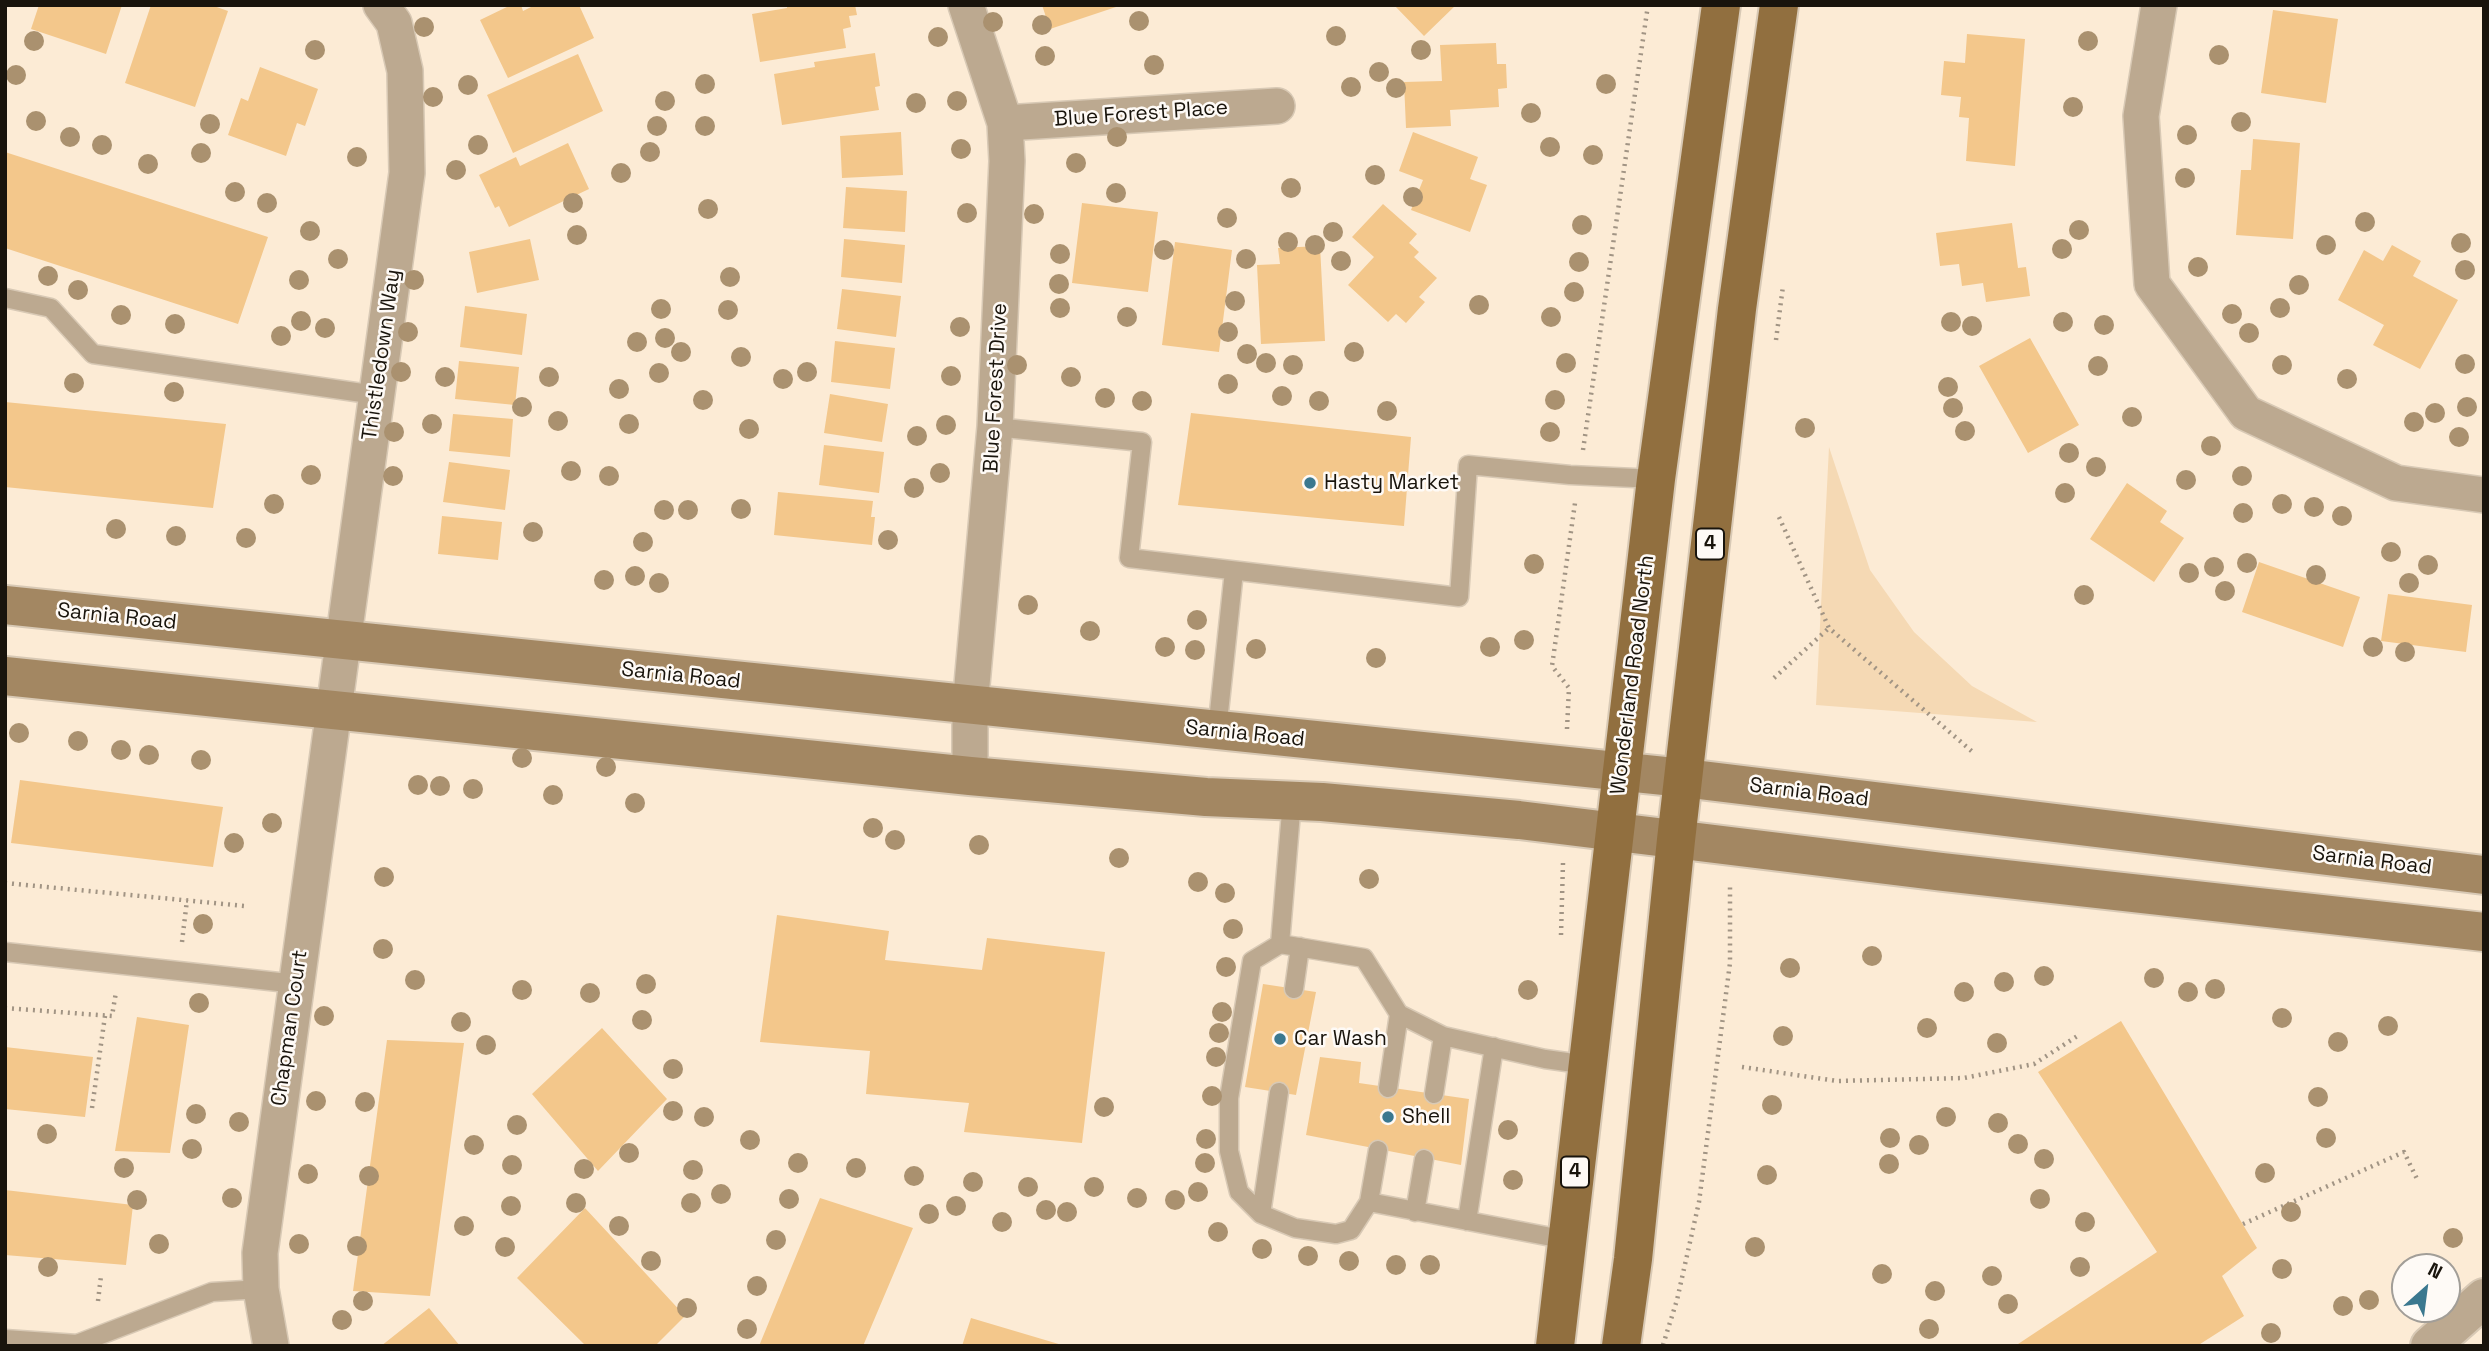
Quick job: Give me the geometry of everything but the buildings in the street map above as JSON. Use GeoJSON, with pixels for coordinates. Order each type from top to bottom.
{"type":"FeatureCollection","features":[{"type":"Feature","properties":{"kind":"main road","name":"Wonderland Road North"},"geometry":{"type":"LineString","coordinates":[[1555,1346],[1656,479],[1721,5]]}},
{"type":"Feature","properties":{"kind":"main road","name":"4"},"geometry":{"type":"LineString","coordinates":[[1621,1346],[1633,1259],[1676,840],[1737,309],[1779,5]]}},
{"type":"Feature","properties":{"kind":"main road","name":"Sarnia Road"},"geometry":{"type":"LineString","coordinates":[[5,605],[970,707],[1684,778],[2484,875]]}},
{"type":"Feature","properties":{"kind":"main road"},"geometry":{"type":"LineString","coordinates":[[5,676],[970,776],[1206,797],[1292,800],[1613,831],[2484,932]]}},
{"type":"Feature","properties":{"kind":"street","name":"Thistledown Way"},"geometry":{"type":"LineString","coordinates":[[333,710],[407,173],[405,71],[394,23],[381,5]]}},
{"type":"Feature","properties":{"kind":"street","name":"Blue Forest Drive"},"geometry":{"type":"LineString","coordinates":[[966,5],[1005,122],[1007,161],[995,427],[970,707],[970,776]]}},
{"type":"Feature","properties":{"kind":"street"},"geometry":{"type":"LineString","coordinates":[[2159,5],[2141,116],[2152,284],[2246,413],[2396,484],[2484,495]]}},
{"type":"Feature","properties":{"kind":"street","name":"Blue Forest Place"},"geometry":{"type":"LineString","coordinates":[[1005,122],[1277,106]]}},
{"type":"Feature","properties":{"kind":"street","name":"Chapman Court"},"geometry":{"type":"LineString","coordinates":[[271,1346],[261,1289],[260,1252],[333,710]]}},
{"type":"Feature","properties":{"kind":"street"},"geometry":{"type":"LineString","coordinates":[[2430,1346],[2484,1298]]}},
{"type":"Feature","properties":{"kind":"lane"},"geometry":{"type":"LineString","coordinates":[[5,298],[51,308],[93,355],[376,395]]}},
{"type":"Feature","properties":{"kind":"lane"},"geometry":{"type":"LineString","coordinates":[[995,427],[1142,442],[1129,558],[1459,597],[1468,465],[1570,475],[1656,479]]}},
{"type":"Feature","properties":{"kind":"lane"},"geometry":{"type":"LineString","coordinates":[[1217,731],[1234,571]]}},
{"type":"Feature","properties":{"kind":"lane"},"geometry":{"type":"LineString","coordinates":[[1280,944],[1292,800]]}},
{"type":"Feature","properties":{"kind":"lane"},"geometry":{"type":"LineString","coordinates":[[1378,1150],[1369,1202],[1351,1230],[1336,1234],[1295,1228],[1261,1214],[1239,1192],[1229,1151],[1229,1098],[1252,961],[1280,944],[1364,958],[1399,1014],[1443,1036],[1588,1065]]}},
{"type":"Feature","properties":{"kind":"lane"},"geometry":{"type":"LineString","coordinates":[[1294,989],[1300,947]]}},
{"type":"Feature","properties":{"kind":"lane"},"geometry":{"type":"LineString","coordinates":[[5,952],[297,984]]}},
{"type":"Feature","properties":{"kind":"lane"},"geometry":{"type":"LineString","coordinates":[[1388,1088],[1399,1014]]}},
{"type":"Feature","properties":{"kind":"lane"},"geometry":{"type":"LineString","coordinates":[[1434,1094],[1443,1036]]}},
{"type":"Feature","properties":{"kind":"lane"},"geometry":{"type":"LineString","coordinates":[[1467,1221],[1494,1047]]}},
{"type":"Feature","properties":{"kind":"lane"},"geometry":{"type":"LineString","coordinates":[[1261,1214],[1279,1092]]}},
{"type":"Feature","properties":{"kind":"lane"},"geometry":{"type":"LineString","coordinates":[[1415,1212],[1424,1159]]}},
{"type":"Feature","properties":{"kind":"lane"},"geometry":{"type":"LineString","coordinates":[[1369,1202],[1567,1240]]}},
{"type":"Feature","properties":{"kind":"lane"},"geometry":{"type":"LineString","coordinates":[[15,1342],[77,1344],[212,1292],[261,1289]]}},
{"type":"Feature","properties":{"kind":"path"},"geometry":{"type":"LineString","coordinates":[[1779,517],[1829,628],[1975,754]]}},
{"type":"Feature","properties":{"kind":"path"},"geometry":{"type":"LineString","coordinates":[[1774,678],[1829,628]]}},
{"type":"Feature","properties":{"kind":"path"},"geometry":{"type":"LineString","coordinates":[[5,883],[245,906]]}},
{"type":"Feature","properties":{"kind":"path"},"geometry":{"type":"LineString","coordinates":[[182,943],[187,900]]}},
{"type":"Feature","properties":{"kind":"path"},"geometry":{"type":"LineString","coordinates":[[1663,1346],[1677,1300],[1699,1202],[1730,963]]}},
{"type":"Feature","properties":{"kind":"path"},"geometry":{"type":"LineString","coordinates":[[5,1008],[112,1016],[116,989],[127,990]]}},
{"type":"Feature","properties":{"kind":"path"},"geometry":{"type":"LineString","coordinates":[[92,1108],[105,1016]]}},
{"type":"Feature","properties":{"kind":"path"},"geometry":{"type":"LineString","coordinates":[[1742,1067],[1837,1080],[1964,1078],[2034,1063],[2079,1035]]}},
{"type":"Feature","properties":{"kind":"path"},"geometry":{"type":"LineString","coordinates":[[2243,1224],[2404,1152],[2417,1179]]}},
{"type":"Feature","properties":{"kind":"path"},"geometry":{"type":"LineString","coordinates":[[98,1301],[101,1276]]}},
{"type":"Feature","properties":{"kind":"shaded area"},"geometry":{"type":"Polygon","coordinates":[[[1829,447],[1870,570],[1914,632],[1972,686],[2037,722],[1816,705],[1829,447]]]}},
{"type":"Feature","properties":{"kind":"place","name":"Hasty Market"},"geometry":{"type":"Point","coordinates":[1310,483]}},
{"type":"Feature","properties":{"kind":"place","name":"Car Wash"},"geometry":{"type":"Point","coordinates":[1280,1039]}},
{"type":"Feature","properties":{"kind":"place","name":"Shell"},"geometry":{"type":"Point","coordinates":[1388,1117]}}]}
